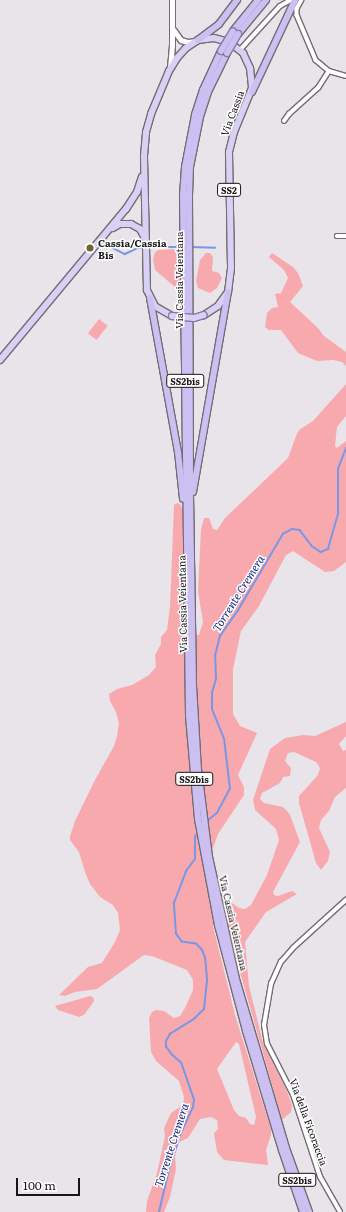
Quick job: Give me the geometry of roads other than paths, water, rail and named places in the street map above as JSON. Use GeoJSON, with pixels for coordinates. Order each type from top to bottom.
{"type":"FeatureCollection","features":[{"type":"Feature","properties":{"kind":"highway"},"geometry":{"type":"LineString","coordinates":[[198,40],[219,24],[238,0]]}},
{"type":"Feature","properties":{"kind":"highway","name":"Via Cassia Veientana"},"geometry":{"type":"LineString","coordinates":[[190,631],[185,509],[187,244],[190,167],[195,139],[208,92],[224,52],[258,0]]}},
{"type":"Feature","properties":{"kind":"highway","name":"Via Cassia Veientana"},"geometry":{"type":"LineString","coordinates":[[236,32],[266,0]]}},
{"type":"Feature","properties":{"kind":"highway","name":"SS2"},"geometry":{"type":"LineString","coordinates":[[252,92],[295,0]]}},
{"type":"Feature","properties":{"kind":"highway","name":"Via Cassia Veientana"},"geometry":{"type":"LineString","coordinates":[[187,254],[191,531],[189,716],[198,820],[231,980],[303,1212]]}},
{"type":"Feature","properties":{"kind":"highway"},"geometry":{"type":"LineString","coordinates":[[191,531],[194,478],[228,292]]}},
{"type":"Feature","properties":{"kind":"highway"},"geometry":{"type":"LineString","coordinates":[[150,298],[178,452],[181,491],[185,509]]}},
{"type":"Feature","properties":{"kind":"highway","name":"Via Cassia Veientana"},"geometry":{"type":"LineString","coordinates":[[284,1149],[309,1212]]}},
{"type":"Feature","properties":{"kind":"main road"},"geometry":{"type":"LineString","coordinates":[[228,292],[218,306],[204,315],[194,318],[172,316],[158,309],[150,298],[146,280],[145,140],[148,122],[169,71],[183,51],[198,40],[220,39],[229,42],[240,50]]}},
{"type":"Feature","properties":{"kind":"main road","name":"Via Cassia"},"geometry":{"type":"LineString","coordinates":[[228,292],[231,268],[229,152],[234,132],[252,92],[250,68],[246,58],[240,50]]}},
{"type":"Feature","properties":{"kind":"main road"},"geometry":{"type":"LineString","coordinates":[[0,360],[105,234],[137,192],[144,166]]}},
{"type":"Feature","properties":{"kind":"main road"},"geometry":{"type":"LineString","coordinates":[[105,234],[120,224],[131,224],[140,229],[146,245]]}},
{"type":"Feature","properties":{"kind":"street"},"geometry":{"type":"LineString","coordinates":[[169,71],[173,27],[172,0]]}},
{"type":"Feature","properties":{"kind":"street"},"geometry":{"type":"LineString","coordinates":[[240,50],[280,6],[291,0]]}},
{"type":"Feature","properties":{"kind":"street"},"geometry":{"type":"LineString","coordinates":[[302,0],[297,9],[297,15],[316,60],[329,71],[344,76],[346,70]]}},
{"type":"Feature","properties":{"kind":"street"},"geometry":{"type":"LineString","coordinates":[[173,27],[176,35],[181,40],[188,42],[198,40]]}},
{"type":"Feature","properties":{"kind":"street"},"geometry":{"type":"LineString","coordinates":[[284,121],[289,114],[318,88],[329,71]]}},
{"type":"Feature","properties":{"kind":"street"},"geometry":{"type":"LineString","coordinates":[[337,236],[346,236]]}},
{"type":"Feature","properties":{"kind":"street","name":"Via della Ficoraccia"},"geometry":{"type":"LineString","coordinates":[[340,1212],[320,1177],[293,1096],[267,1044],[264,1023],[271,984],[281,962],[293,948],[346,900]]}},
{"type":"Feature","properties":{"kind":"waterway"},"geometry":{"type":"LineString","coordinates":[[109,246],[125,254],[138,248],[145,247]]}},
{"type":"Feature","properties":{"kind":"waterway"},"geometry":{"type":"LineString","coordinates":[[149,247],[181,247]]}},
{"type":"Feature","properties":{"kind":"waterway"},"geometry":{"type":"LineString","coordinates":[[191,247],[215,248]]}},
{"type":"Feature","properties":{"kind":"waterway","name":"Torrente Cremera"},"geometry":{"type":"LineString","coordinates":[[207,821],[217,813],[230,789],[224,739],[212,709],[212,693],[216,679],[215,656],[220,636],[237,612],[283,534],[292,529],[300,530],[312,546],[321,552],[328,549],[338,513],[338,469],[346,448]]}},
{"type":"Feature","properties":{"kind":"waterway","name":"Torrente Cremera"},"geometry":{"type":"LineString","coordinates":[[159,1212],[170,1166],[180,1135],[193,1107],[194,1100],[181,1063],[166,1047],[166,1041],[170,1034],[194,1019],[204,1009],[207,979],[205,958],[202,950],[196,944],[182,942],[176,934],[174,903],[186,871],[195,859],[195,837],[199,832]]}},
{"type":"Feature","properties":{"kind":"place","name":"Cassia/Cassia Bis"},"geometry":{"type":"Point","coordinates":[90,248]}}]}
